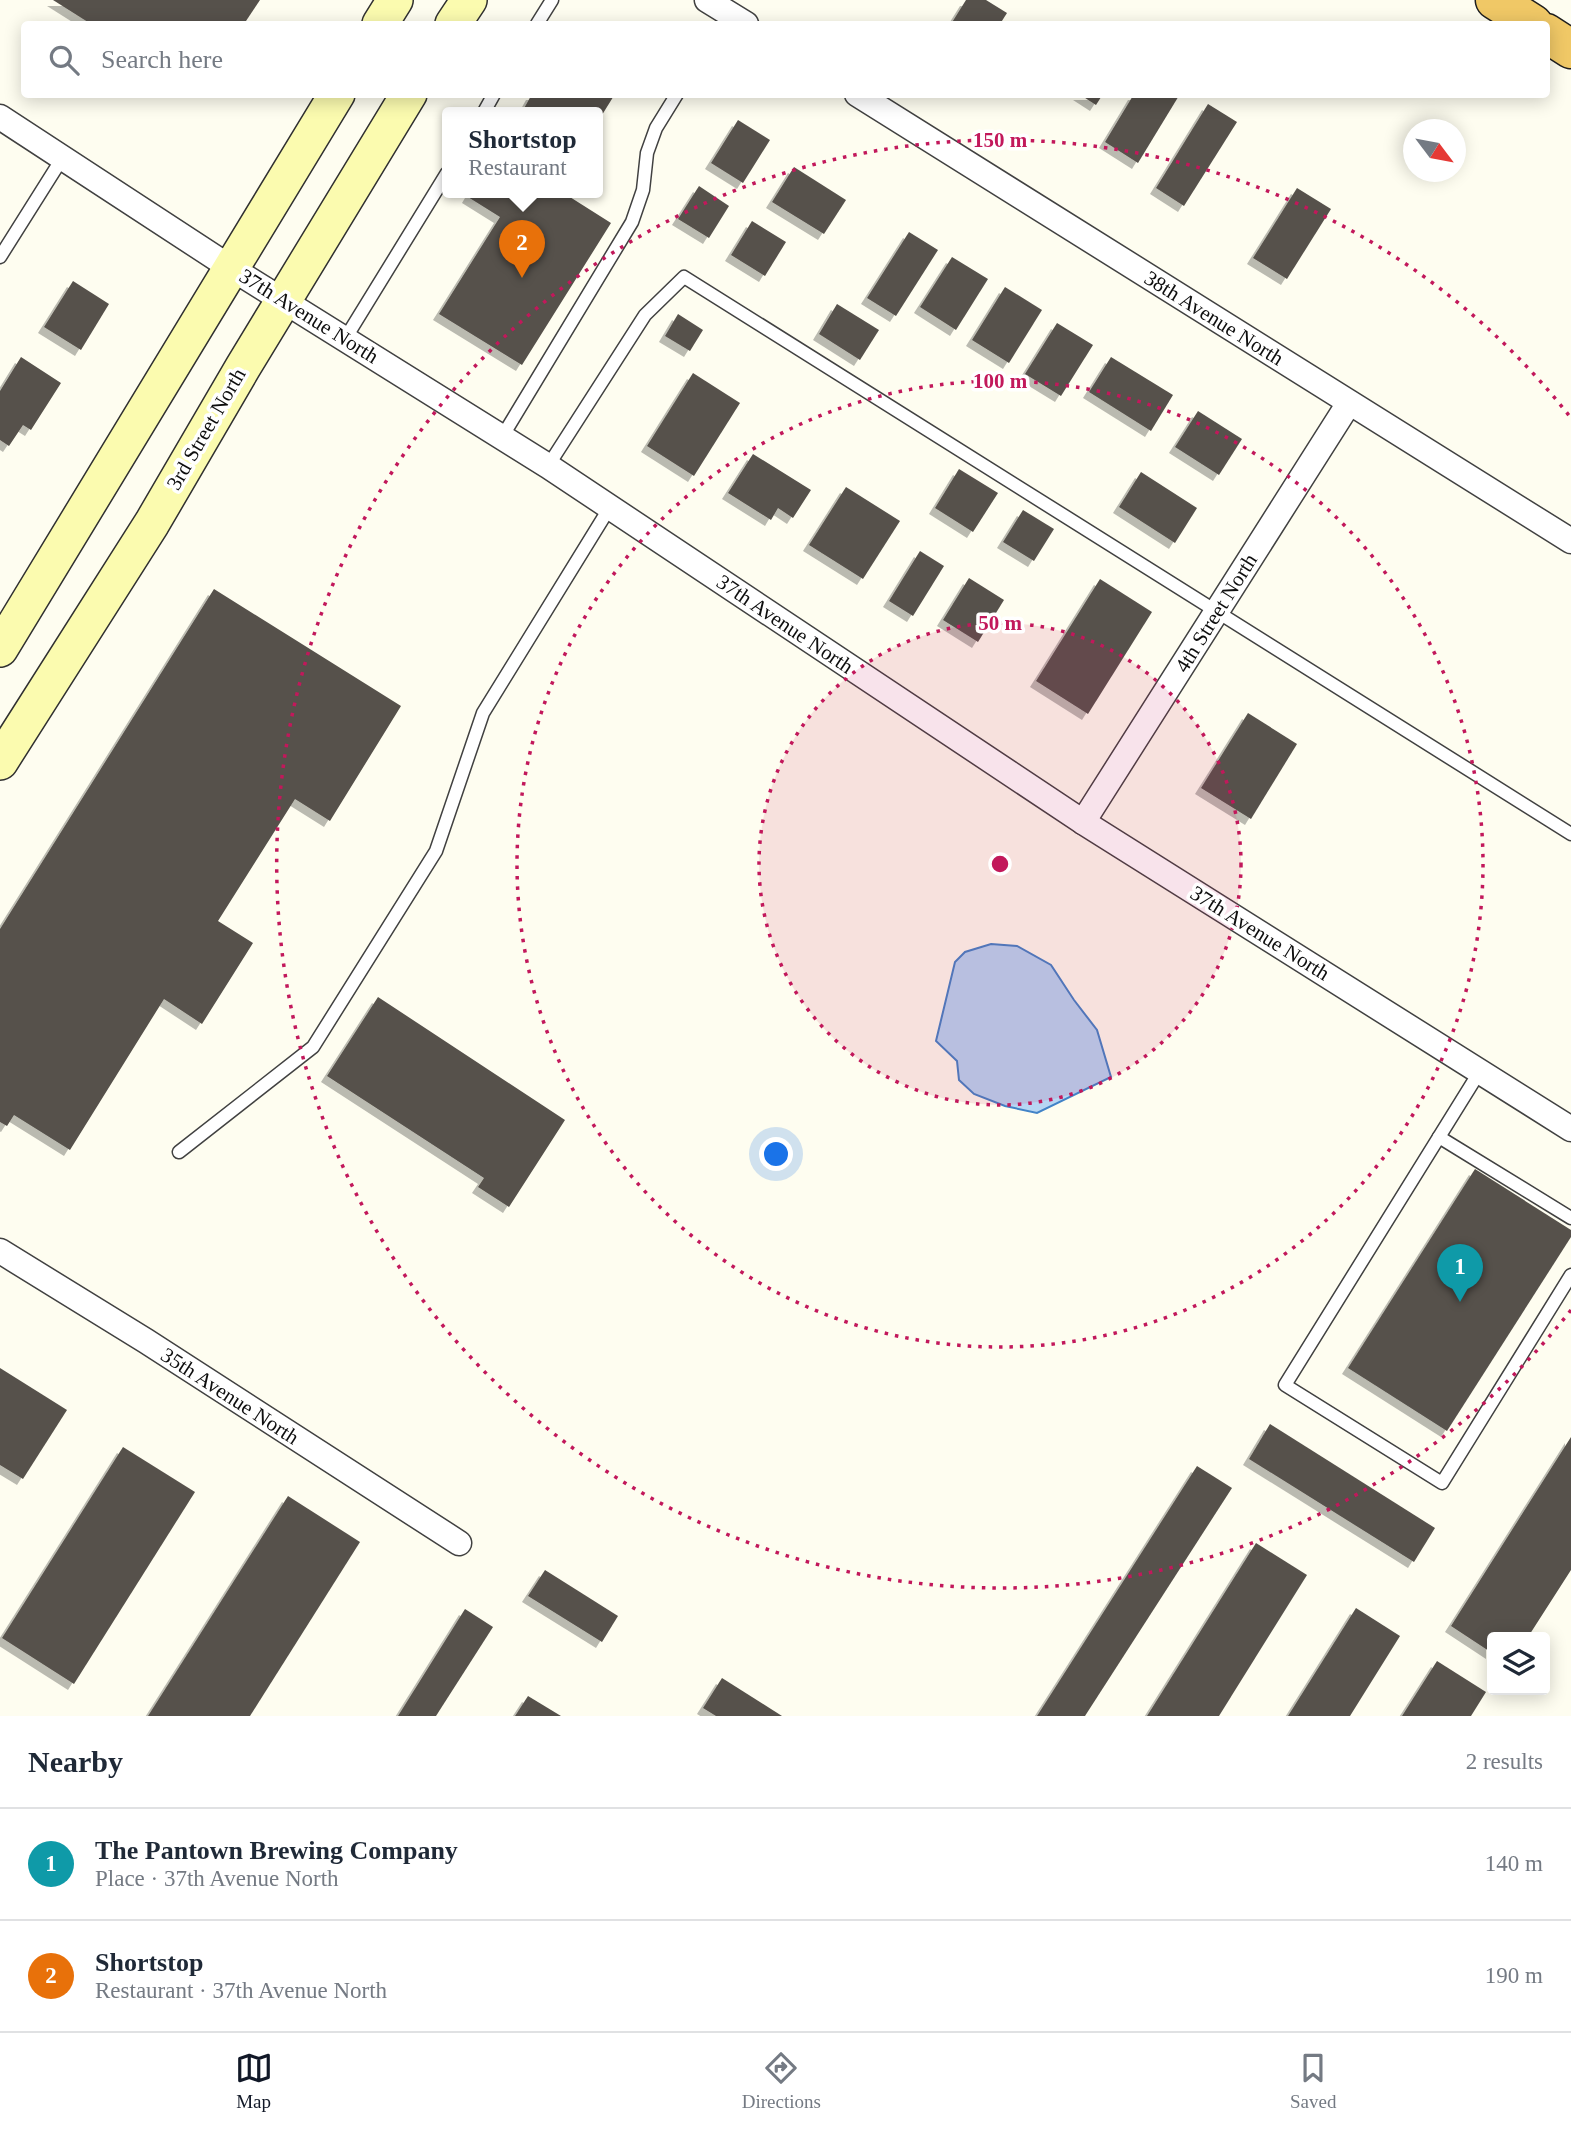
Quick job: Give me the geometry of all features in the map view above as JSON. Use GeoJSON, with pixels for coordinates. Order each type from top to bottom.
{"type":"FeatureCollection","features":[{"type":"Feature","properties":{"kind":"highway"},"geometry":{"type":"LineString","coordinates":[[1494,0],[1528,21]]}},
{"type":"Feature","properties":{"kind":"highway"},"geometry":{"type":"LineString","coordinates":[[1550,36],[1571,49]]}},
{"type":"Feature","properties":{"kind":"main road"},"geometry":{"type":"LineString","coordinates":[[382,21],[395,0]]}},
{"type":"Feature","properties":{"kind":"main road"},"geometry":{"type":"LineString","coordinates":[[455,21],[469,0]]}},
{"type":"Feature","properties":{"kind":"main road"},"geometry":{"type":"LineString","coordinates":[[0,649],[335,98]]}},
{"type":"Feature","properties":{"kind":"main road","name":"3rd Street North"},"geometry":{"type":"LineString","coordinates":[[0,762],[152,523],[243,367],[407,98]]}},
{"type":"Feature","properties":{"kind":"street"},"geometry":{"type":"LineString","coordinates":[[707,0],[732,21]]}},
{"type":"Feature","properties":{"kind":"street","name":"38th Avenue North"},"geometry":{"type":"LineString","coordinates":[[863,98],[1571,541]]}},
{"type":"Feature","properties":{"kind":"street","name":"37th Avenue North"},"geometry":{"type":"LineString","coordinates":[[0,117],[231,268],[548,466],[1083,822],[1571,1129]]}},
{"type":"Feature","properties":{"kind":"street","name":"4th Street North"},"geometry":{"type":"LineString","coordinates":[[1083,822],[1349,403]]}},
{"type":"Feature","properties":{"kind":"street","name":"35th Avenue North"},"geometry":{"type":"LineString","coordinates":[[0,1251],[146,1341],[459,1543]]}},
{"type":"Feature","properties":{"kind":"lane"},"geometry":{"type":"LineString","coordinates":[[539,21],[552,0]]}},
{"type":"Feature","properties":{"kind":"lane"},"geometry":{"type":"LineString","coordinates":[[502,437],[632,222],[643,190],[648,153],[656,128],[675,98]]}},
{"type":"Feature","properties":{"kind":"lane"},"geometry":{"type":"LineString","coordinates":[[0,257],[63,157]]}},
{"type":"Feature","properties":{"kind":"lane"},"geometry":{"type":"LineString","coordinates":[[345,339],[442,181]]}},
{"type":"Feature","properties":{"kind":"lane"},"geometry":{"type":"LineString","coordinates":[[548,466],[645,315],[684,277],[1571,834]]}},
{"type":"Feature","properties":{"kind":"lane"},"geometry":{"type":"LineString","coordinates":[[179,1152],[313,1047],[436,851],[483,713],[610,507]]}},
{"type":"Feature","properties":{"kind":"lane"},"geometry":{"type":"LineString","coordinates":[[1480,1072],[1285,1385],[1442,1483],[1571,1275]]}},
{"type":"Feature","properties":{"kind":"lane"},"geometry":{"type":"LineString","coordinates":[[1439,1137],[1571,1218]]}},
{"type":"Feature","properties":{"kind":"water"},"geometry":{"type":"Polygon","coordinates":[[[991,944],[1017,946],[1051,965],[1097,1030],[1111,1077],[1037,1113],[1005,1106],[974,1094],[959,1080],[957,1061],[936,1041],[955,962],[965,952],[991,944]]]}},
{"type":"Feature","properties":{"kind":"building"},"geometry":{"type":"Polygon","coordinates":[[[53,0],[260,0],[246,21],[86,21],[53,0]]]}},
{"type":"Feature","properties":{"kind":"building"},"geometry":{"type":"Polygon","coordinates":[[[966,0],[986,0],[1007,13],[1002,21],[953,21],[966,0]]]}},
{"type":"Feature","properties":{"kind":"building"},"geometry":{"type":"Polygon","coordinates":[[[530,98],[613,98],[603,113],[603,107],[525,107],[530,98]]]}},
{"type":"Feature","properties":{"kind":"building"},"geometry":{"type":"Polygon","coordinates":[[[1085,98],[1100,98],[1096,105],[1085,98]]]}},
{"type":"Feature","properties":{"kind":"building"},"geometry":{"type":"Polygon","coordinates":[[[1132,98],[1178,98],[1138,163],[1105,142],[1132,98]]]}},
{"type":"Feature","properties":{"kind":"building"},"geometry":{"type":"Polygon","coordinates":[[[1208,104],[1237,122],[1184,206],[1156,188],[1208,104]]]}},
{"type":"Feature","properties":{"kind":"building"},"geometry":{"type":"Polygon","coordinates":[[[738,120],[770,140],[743,183],[711,163],[738,120]]]}},
{"type":"Feature","properties":{"kind":"building"},"geometry":{"type":"Polygon","coordinates":[[[794,167],[846,200],[824,234],[772,202],[794,167]]]}},
{"type":"Feature","properties":{"kind":"building"},"geometry":{"type":"Polygon","coordinates":[[[699,186],[729,206],[709,238],[678,219],[699,186]]]}},
{"type":"Feature","properties":{"kind":"building"},"geometry":{"type":"Polygon","coordinates":[[[1297,188],[1331,209],[1287,279],[1253,258],[1297,188]]]}},
{"type":"Feature","properties":{"kind":"building"},"geometry":{"type":"Polygon","coordinates":[[[470,198],[571,198],[611,223],[522,365],[439,314],[500,217],[470,198]]]}},
{"type":"Feature","properties":{"kind":"building"},"geometry":{"type":"Polygon","coordinates":[[[752,221],[786,242],[765,276],[731,255],[752,221]]]}},
{"type":"Feature","properties":{"kind":"building"},"geometry":{"type":"Polygon","coordinates":[[[909,232],[938,250],[896,316],[867,298],[909,232]]]}},
{"type":"Feature","properties":{"kind":"building"},"geometry":{"type":"Polygon","coordinates":[[[952,257],[988,279],[956,330],[920,307],[952,257]]]}},
{"type":"Feature","properties":{"kind":"building"},"geometry":{"type":"Polygon","coordinates":[[[73,281],[109,304],[81,350],[44,327],[73,281]]]}},
{"type":"Feature","properties":{"kind":"building"},"geometry":{"type":"Polygon","coordinates":[[[1005,287],[1042,310],[1009,363],[972,340],[1005,287]]]}},
{"type":"Feature","properties":{"kind":"building"},"geometry":{"type":"Polygon","coordinates":[[[837,304],[879,330],[860,360],[819,334],[837,304]]]}},
{"type":"Feature","properties":{"kind":"building"},"geometry":{"type":"Polygon","coordinates":[[[678,314],[703,330],[690,351],[665,336],[678,314]]]}},
{"type":"Feature","properties":{"kind":"building"},"geometry":{"type":"Polygon","coordinates":[[[1057,323],[1093,345],[1061,396],[1025,374],[1057,323]]]}},
{"type":"Feature","properties":{"kind":"building"},"geometry":{"type":"Polygon","coordinates":[[[21,357],[61,383],[31,430],[23,425],[9,446],[0,440],[0,391],[21,357]]]}},
{"type":"Feature","properties":{"kind":"building"},"geometry":{"type":"Polygon","coordinates":[[[1111,357],[1173,395],[1151,431],[1089,392],[1111,357]]]}},
{"type":"Feature","properties":{"kind":"building"},"geometry":{"type":"Polygon","coordinates":[[[693,373],[740,403],[694,476],[647,446],[693,373]]]}},
{"type":"Feature","properties":{"kind":"building"},"geometry":{"type":"Polygon","coordinates":[[[1198,411],[1242,439],[1219,475],[1175,447],[1198,411]]]}},
{"type":"Feature","properties":{"kind":"building"},"geometry":{"type":"Polygon","coordinates":[[[753,454],[811,490],[793,518],[778,508],[771,520],[728,493],[753,454]]]}},
{"type":"Feature","properties":{"kind":"building"},"geometry":{"type":"Polygon","coordinates":[[[959,469],[998,493],[973,532],[935,508],[959,469]]]}},
{"type":"Feature","properties":{"kind":"building"},"geometry":{"type":"Polygon","coordinates":[[[1141,472],[1197,508],[1175,543],[1119,507],[1141,472]]]}},
{"type":"Feature","properties":{"kind":"building"},"geometry":{"type":"Polygon","coordinates":[[[846,487],[900,521],[863,579],[809,545],[846,487]]]}},
{"type":"Feature","properties":{"kind":"building"},"geometry":{"type":"Polygon","coordinates":[[[1023,510],[1054,529],[1034,561],[1003,542],[1023,510]]]}},
{"type":"Feature","properties":{"kind":"building"},"geometry":{"type":"Polygon","coordinates":[[[920,551],[944,566],[913,616],[889,601],[920,551]]]}},
{"type":"Feature","properties":{"kind":"building"},"geometry":{"type":"Polygon","coordinates":[[[969,578],[1004,600],[978,642],[943,620],[969,578]]]}},
{"type":"Feature","properties":{"kind":"building"},"geometry":{"type":"Polygon","coordinates":[[[1100,579],[1152,612],[1088,714],[1036,681],[1100,579]]]}},
{"type":"Feature","properties":{"kind":"building"},"geometry":{"type":"Polygon","coordinates":[[[214,589],[401,706],[330,821],[295,799],[218,921],[253,943],[202,1024],[164,999],[70,1150],[14,1115],[7,1126],[0,1122],[0,929],[214,589]]]}},
{"type":"Feature","properties":{"kind":"building"},"geometry":{"type":"Polygon","coordinates":[[[1248,713],[1297,744],[1251,819],[1201,788],[1248,713]]]}},
{"type":"Feature","properties":{"kind":"building"},"geometry":{"type":"Polygon","coordinates":[[[378,997],[565,1120],[509,1207],[478,1187],[484,1178],[327,1076],[378,997]]]}},
{"type":"Feature","properties":{"kind":"building"},"geometry":{"type":"Polygon","coordinates":[[[1475,1169],[1571,1230],[1571,1237],[1447,1431],[1348,1368],[1475,1169]]]}},
{"type":"Feature","properties":{"kind":"building"},"geometry":{"type":"Polygon","coordinates":[[[0,1368],[67,1410],[23,1479],[0,1465],[0,1368]]]}},
{"type":"Feature","properties":{"kind":"building"},"geometry":{"type":"Polygon","coordinates":[[[1270,1424],[1435,1528],[1414,1562],[1249,1459],[1270,1424]]]}},
{"type":"Feature","properties":{"kind":"building"},"geometry":{"type":"Polygon","coordinates":[[[1571,1437],[1571,1570],[1531,1632],[1487,1632],[1487,1650],[1451,1626],[1571,1437]]]}},
{"type":"Feature","properties":{"kind":"building"},"geometry":{"type":"Polygon","coordinates":[[[123,1447],[195,1492],[74,1684],[2,1638],[123,1447]]]}},
{"type":"Feature","properties":{"kind":"building"},"geometry":{"type":"Polygon","coordinates":[[[1197,1466],[1232,1488],[1085,1716],[1037,1716],[1197,1466]]]}},
{"type":"Feature","properties":{"kind":"building"},"geometry":{"type":"Polygon","coordinates":[[[288,1496],[360,1542],[250,1716],[148,1716],[288,1496]]]}},
{"type":"Feature","properties":{"kind":"building"},"geometry":{"type":"Polygon","coordinates":[[[1256,1543],[1307,1575],[1219,1716],[1147,1716],[1256,1543]]]}},
{"type":"Feature","properties":{"kind":"building"},"geometry":{"type":"Polygon","coordinates":[[[545,1570],[618,1616],[602,1642],[528,1596],[545,1570]]]}},
{"type":"Feature","properties":{"kind":"building"},"geometry":{"type":"Polygon","coordinates":[[[1356,1608],[1400,1636],[1350,1716],[1288,1716],[1356,1608]]]}},
{"type":"Feature","properties":{"kind":"building"},"geometry":{"type":"Polygon","coordinates":[[[465,1609],[493,1627],[436,1716],[398,1716],[465,1609]]]}},
{"type":"Feature","properties":{"kind":"building"},"geometry":{"type":"Polygon","coordinates":[[[1437,1661],[1486,1692],[1471,1716],[1402,1716],[1437,1661]]]}},
{"type":"Feature","properties":{"kind":"building"},"geometry":{"type":"Polygon","coordinates":[[[722,1678],[782,1716],[716,1716],[703,1708],[722,1678]]]}},
{"type":"Feature","properties":{"kind":"building"},"geometry":{"type":"Polygon","coordinates":[[[528,1696],[561,1716],[515,1716],[528,1696]]]}},
{"type":"Feature","properties":{"kind":"place","name":"Shortstop"},"geometry":{"type":"Point","coordinates":[522,278]}},
{"type":"Feature","properties":{"kind":"place","name":"The Pantown Brewing Company"},"geometry":{"type":"Point","coordinates":[1460,1302]}}]}
